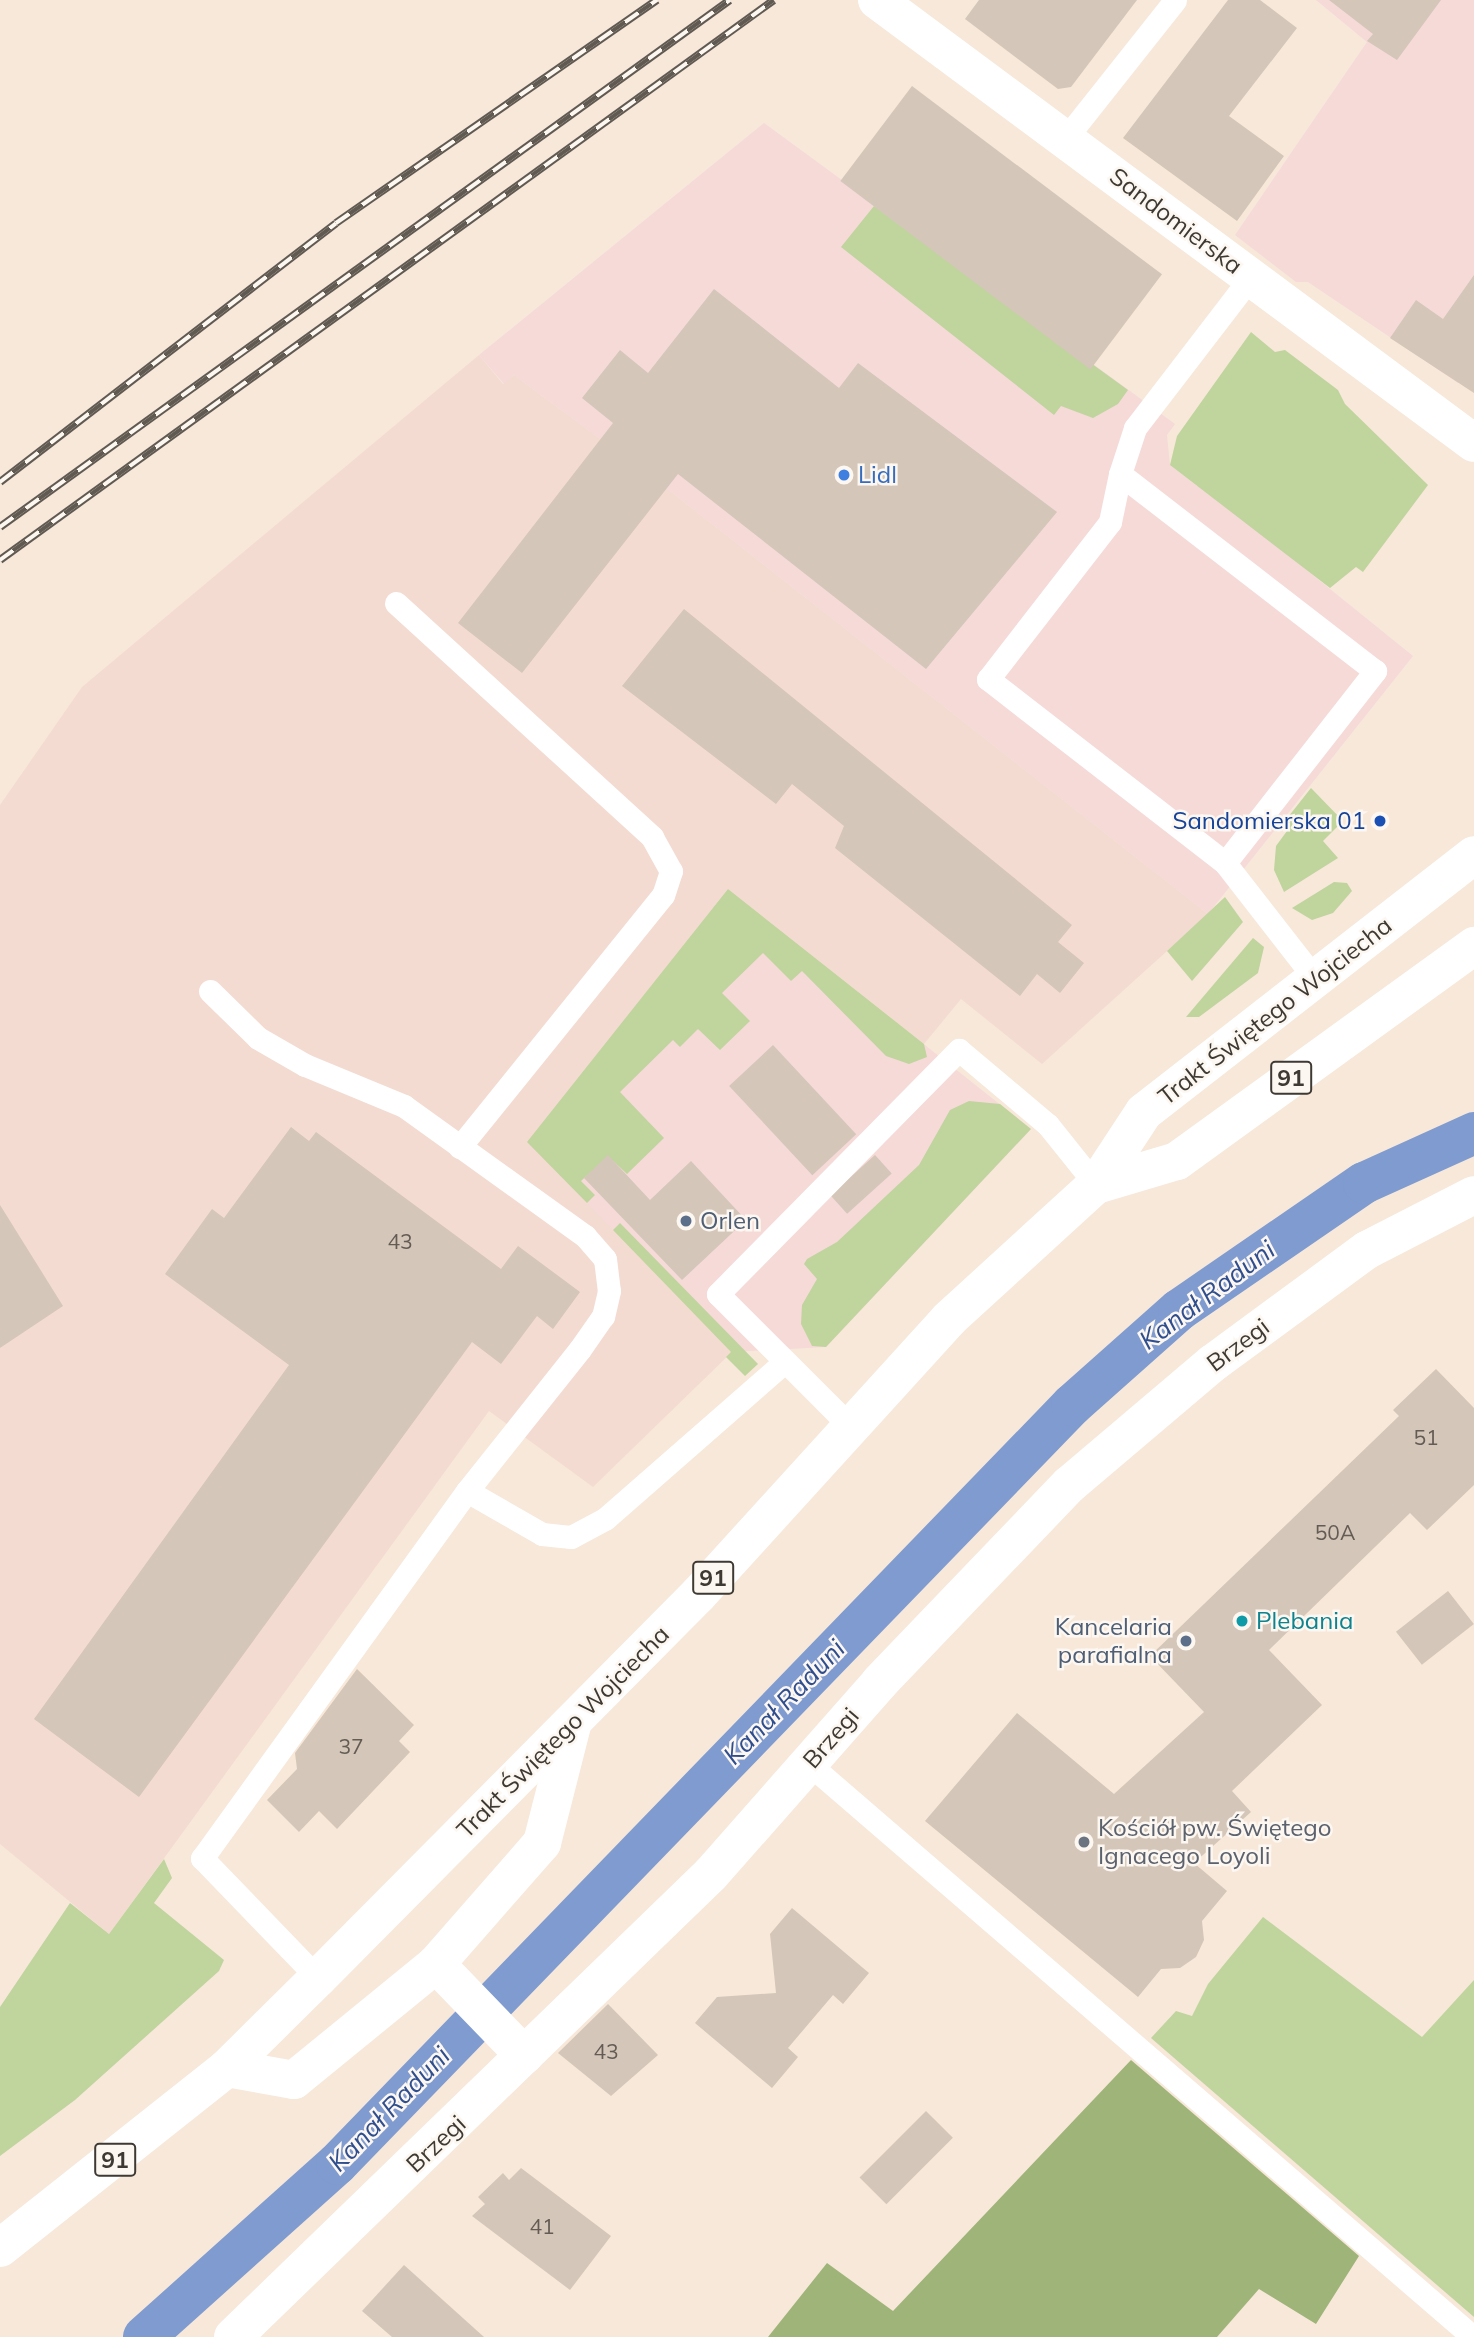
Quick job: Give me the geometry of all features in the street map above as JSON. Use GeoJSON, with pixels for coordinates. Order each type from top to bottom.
{"type":"FeatureCollection","features":[{"type":"Feature","properties":{"kind":"street","name":"Sandomierska"},"geometry":{"type":"LineString","coordinates":[[877,0],[1474,443]]}},
{"type":"Feature","properties":{"kind":"street","name":"Trakt Świętego Wojciecha"},"geometry":{"type":"LineString","coordinates":[[0,2248],[227,2068],[318,1978],[572,1725],[949,1319],[1096,1185],[1144,1112],[1317,981],[1474,855]]}},
{"type":"Feature","properties":{"kind":"street","name":"Trakt Świętego Wojciecha"},"geometry":{"type":"LineString","coordinates":[[1096,1185],[1177,1161],[1474,946]]}},
{"type":"Feature","properties":{"kind":"street","name":"Brzegi"},"geometry":{"type":"LineString","coordinates":[[233,2337],[517,2048],[711,1874],[809,1764],[1069,1485],[1213,1363],[1367,1250],[1474,1195]]}},
{"type":"Feature","properties":{"kind":"street"},"geometry":{"type":"LineString","coordinates":[[227,2068],[293,2080],[436,1964],[542,1843],[572,1725]]}},
{"type":"Feature","properties":{"kind":"street"},"geometry":{"type":"LineString","coordinates":[[436,1964],[517,2048]]}},
{"type":"Feature","properties":{"kind":"lane"},"geometry":{"type":"LineString","coordinates":[[1065,139],[1175,0]]}},
{"type":"Feature","properties":{"kind":"lane"},"geometry":{"type":"LineString","coordinates":[[1251,277],[1135,428],[1120,474],[1110,522],[988,679],[1225,863],[1317,981]]}},
{"type":"Feature","properties":{"kind":"lane"},"geometry":{"type":"LineString","coordinates":[[1120,474],[1375,671],[1225,863]]}},
{"type":"Feature","properties":{"kind":"lane"},"geometry":{"type":"LineString","coordinates":[[396,603],[652,837],[671,871],[663,895],[460,1147]]}},
{"type":"Feature","properties":{"kind":"lane"},"geometry":{"type":"LineString","coordinates":[[210,991],[258,1038],[305,1065],[404,1106],[585,1236],[605,1259],[609,1291],[603,1316],[580,1349],[467,1491],[202,1858],[318,1978]]}},
{"type":"Feature","properties":{"kind":"lane"},"geometry":{"type":"LineString","coordinates":[[851,1427],[783,1363],[718,1294],[951,1044],[1048,1125],[1096,1185]]}},
{"type":"Feature","properties":{"kind":"lane"},"geometry":{"type":"LineString","coordinates":[[467,1491],[542,1534],[571,1537],[605,1519],[783,1363]]}},
{"type":"Feature","properties":{"kind":"lane"},"geometry":{"type":"LineString","coordinates":[[809,1764],[1473,2337]]}},
{"type":"Feature","properties":{"kind":"shaded area"},"geometry":{"type":"Polygon","coordinates":[[[1316,0],[1474,0],[1474,357],[1458,383],[1308,282],[1296,282],[1235,235],[1367,42],[1316,0]]]}},
{"type":"Feature","properties":{"kind":"shaded area"},"geometry":{"type":"Polygon","coordinates":[[[764,123],[1175,424],[1167,435],[1170,465],[1197,486],[1199,483],[1413,656],[1208,914],[665,487],[514,375],[504,384],[479,355],[764,123]]]}},
{"type":"Feature","properties":{"kind":"shaded area"},"geometry":{"type":"Polygon","coordinates":[[[479,355],[503,384],[514,375],[665,487],[1208,914],[1042,1064],[961,999],[924,1044],[728,889],[528,1142],[732,1352],[593,1487],[489,1411],[109,1934],[0,1844],[0,805],[82,687],[479,355]]]}},
{"type":"Feature","properties":{"kind":"shaded area"},"geometry":{"type":"Polygon","coordinates":[[[728,889],[1031,1129],[826,1347],[732,1352],[527,1142],[728,889]]]}},
{"type":"Feature","properties":{"kind":"green space"},"geometry":{"type":"Polygon","coordinates":[[[874,206],[1128,390],[1118,404],[1093,418],[1061,406],[1054,415],[841,247],[874,206]]]}},
{"type":"Feature","properties":{"kind":"green space"},"geometry":{"type":"Polygon","coordinates":[[[1251,332],[1275,352],[1285,350],[1338,390],[1345,404],[1428,485],[1363,572],[1356,567],[1330,588],[1170,465],[1177,436],[1251,332]]]}},
{"type":"Feature","properties":{"kind":"green space"},"geometry":{"type":"Polygon","coordinates":[[[1311,788],[1343,821],[1323,841],[1338,858],[1284,892],[1274,870],[1276,846],[1287,831],[1281,826],[1311,788]]]}},
{"type":"Feature","properties":{"kind":"green space"},"geometry":{"type":"Polygon","coordinates":[[[1334,882],[1347,883],[1352,891],[1333,913],[1312,920],[1292,908],[1334,882]]]}},
{"type":"Feature","properties":{"kind":"green space"},"geometry":{"type":"Polygon","coordinates":[[[728,889],[924,1044],[927,1057],[909,1064],[886,1056],[802,971],[791,981],[763,953],[722,993],[750,1021],[720,1050],[698,1029],[680,1047],[673,1040],[620,1092],[664,1138],[627,1174],[608,1156],[581,1181],[595,1195],[587,1203],[527,1142],[728,889]]]}},
{"type":"Feature","properties":{"kind":"green space"},"geometry":{"type":"Polygon","coordinates":[[[1225,897],[1243,922],[1192,981],[1167,951],[1225,897]]]}},
{"type":"Feature","properties":{"kind":"green space"},"geometry":{"type":"Polygon","coordinates":[[[1253,938],[1264,947],[1258,973],[1199,1017],[1186,1017],[1253,938]]]}},
{"type":"Feature","properties":{"kind":"green space"},"geometry":{"type":"Polygon","coordinates":[[[969,1101],[1000,1104],[1031,1129],[826,1347],[812,1346],[801,1324],[802,1305],[817,1279],[804,1264],[807,1259],[837,1242],[919,1165],[950,1110],[969,1101]]]}},
{"type":"Feature","properties":{"kind":"green space"},"geometry":{"type":"Polygon","coordinates":[[[620,1223],[758,1364],[745,1376],[726,1357],[731,1352],[613,1230],[620,1223]]]}},
{"type":"Feature","properties":{"kind":"green space"},"geometry":{"type":"Polygon","coordinates":[[[164,1859],[172,1878],[154,1903],[224,1960],[219,1971],[75,2100],[0,2156],[0,2007],[70,1903],[109,1934],[164,1859]]]}},
{"type":"Feature","properties":{"kind":"green space"},"geometry":{"type":"Polygon","coordinates":[[[1263,1917],[1422,2037],[1474,1980],[1474,2317],[1151,2038],[1176,2011],[1192,2016],[1208,1984],[1263,1917]]]}},
{"type":"Feature","properties":{"kind":"green space"},"geometry":{"type":"Polygon","coordinates":[[[1131,2060],[1359,2256],[1316,2324],[1259,2289],[1217,2337],[768,2337],[827,2263],[893,2311],[1131,2060]]]}},
{"type":"Feature","properties":{"kind":"building"},"geometry":{"type":"Polygon","coordinates":[[[979,0],[1137,0],[1071,87],[1058,89],[965,19],[979,0]]]}},
{"type":"Feature","properties":{"kind":"building"},"geometry":{"type":"Polygon","coordinates":[[[1228,0],[1260,0],[1297,28],[1229,116],[1284,156],[1237,221],[1123,138],[1228,0]]]}},
{"type":"Feature","properties":{"kind":"building"},"geometry":{"type":"Polygon","coordinates":[[[1329,0],[1441,0],[1397,60],[1367,41],[1373,34],[1329,0]]]}},
{"type":"Feature","properties":{"kind":"building"},"geometry":{"type":"Polygon","coordinates":[[[912,86],[1162,274],[1090,369],[840,181],[912,86]]]}},
{"type":"Feature","properties":{"kind":"building"},"geometry":{"type":"Polygon","coordinates":[[[1474,275],[1474,393],[1390,338],[1416,300],[1443,319],[1474,275]]]}},
{"type":"Feature","properties":{"kind":"building","name":"Lidl"},"geometry":{"type":"Polygon","coordinates":[[[714,289],[839,388],[858,363],[1057,512],[926,669],[678,474],[522,673],[458,623],[613,423],[582,398],[620,350],[648,373],[714,289]]]}},
{"type":"Feature","properties":{"kind":"building"},"geometry":{"type":"Polygon","coordinates":[[[684,609],[1072,925],[1058,942],[1084,963],[1060,993],[1037,974],[1020,996],[835,848],[844,826],[792,784],[776,804],[622,686],[684,609]]]}},
{"type":"Feature","properties":{"kind":"building"},"geometry":{"type":"Polygon","coordinates":[[[773,1045],[856,1134],[812,1175],[729,1086],[773,1045]]]}},
{"type":"Feature","properties":{"kind":"building"},"geometry":{"type":"Polygon","coordinates":[[[291,1127],[309,1141],[316,1132],[501,1269],[518,1246],[580,1292],[553,1329],[537,1316],[501,1364],[472,1342],[139,1797],[34,1719],[289,1365],[165,1274],[212,1209],[224,1218],[291,1127]]]}},
{"type":"Feature","properties":{"kind":"building","name":"Orlen"},"geometry":{"type":"Polygon","coordinates":[[[608,1155],[650,1200],[691,1161],[746,1220],[682,1280],[584,1178],[608,1155]]]}},
{"type":"Feature","properties":{"kind":"building"},"geometry":{"type":"Polygon","coordinates":[[[875,1155],[892,1174],[847,1214],[830,1195],[875,1155]]]}},
{"type":"Feature","properties":{"kind":"building"},"geometry":{"type":"Polygon","coordinates":[[[0,1205],[63,1306],[0,1348],[0,1205]]]}},
{"type":"Feature","properties":{"kind":"building"},"geometry":{"type":"Polygon","coordinates":[[[1436,1369],[1474,1408],[1474,1485],[1427,1530],[1410,1513],[1269,1650],[1322,1705],[1232,1791],[1251,1812],[1194,1863],[1227,1891],[1202,1921],[1204,1940],[1196,1957],[1180,1968],[1161,1969],[1138,1997],[925,1821],[1017,1713],[1114,1794],[1204,1712],[1150,1656],[1399,1416],[1393,1410],[1436,1369]]]}},
{"type":"Feature","properties":{"kind":"building"},"geometry":{"type":"Polygon","coordinates":[[[1448,1591],[1474,1624],[1422,1665],[1396,1632],[1448,1591]]]}},
{"type":"Feature","properties":{"kind":"building"},"geometry":{"type":"Polygon","coordinates":[[[357,1669],[414,1725],[399,1741],[410,1752],[337,1829],[319,1811],[299,1832],[267,1800],[297,1769],[295,1753],[357,1669]]]}},
{"type":"Feature","properties":{"kind":"building"},"geometry":{"type":"Polygon","coordinates":[[[792,1908],[869,1973],[843,2004],[833,1995],[788,2048],[798,2057],[772,2088],[695,2023],[717,1997],[776,1993],[770,1934],[792,1908]]]}},
{"type":"Feature","properties":{"kind":"building"},"geometry":{"type":"Polygon","coordinates":[[[608,2004],[658,2055],[611,2096],[558,2053],[608,2004]]]}},
{"type":"Feature","properties":{"kind":"building"},"geometry":{"type":"Polygon","coordinates":[[[926,2111],[953,2138],[886,2204],[860,2177],[926,2111]]]}},
{"type":"Feature","properties":{"kind":"building"},"geometry":{"type":"Polygon","coordinates":[[[521,2168],[611,2236],[570,2290],[472,2216],[485,2204],[478,2197],[503,2173],[509,2180],[521,2168]]]}},
{"type":"Feature","properties":{"kind":"building"},"geometry":{"type":"Polygon","coordinates":[[[404,2265],[484,2337],[392,2337],[362,2311],[404,2265]]]}},
{"type":"Feature","properties":{"kind":"waterway","name":"Kanał Raduni"},"geometry":{"type":"LineString","coordinates":[[144,2337],[337,2164],[1072,1405],[1179,1310],[1364,1183],[1474,1133]]}},
{"type":"Feature","properties":{"kind":"railway"},"geometry":{"type":"LineString","coordinates":[[0,482],[336,223],[657,0]]}},
{"type":"Feature","properties":{"kind":"railway"},"geometry":{"type":"LineString","coordinates":[[0,527],[730,0]]}},
{"type":"Feature","properties":{"kind":"railway"},"geometry":{"type":"LineString","coordinates":[[0,560],[774,0]]}},
{"type":"Feature","properties":{"kind":"place","name":"Lidl"},"geometry":{"type":"Point","coordinates":[844,475]}},
{"type":"Feature","properties":{"kind":"place","name":"Sandomierska 01"},"geometry":{"type":"Point","coordinates":[1380,821]}},
{"type":"Feature","properties":{"kind":"place","name":"Orlen"},"geometry":{"type":"Point","coordinates":[686,1221]}},
{"type":"Feature","properties":{"kind":"place","name":"Plebania"},"geometry":{"type":"Point","coordinates":[1242,1621]}},
{"type":"Feature","properties":{"kind":"place","name":"Kancelaria parafialna"},"geometry":{"type":"Point","coordinates":[1186,1641]}},
{"type":"Feature","properties":{"kind":"place","name":"Kościół pw. Świętego Ignacego Loyoli"},"geometry":{"type":"Point","coordinates":[1084,1842]}}]}
